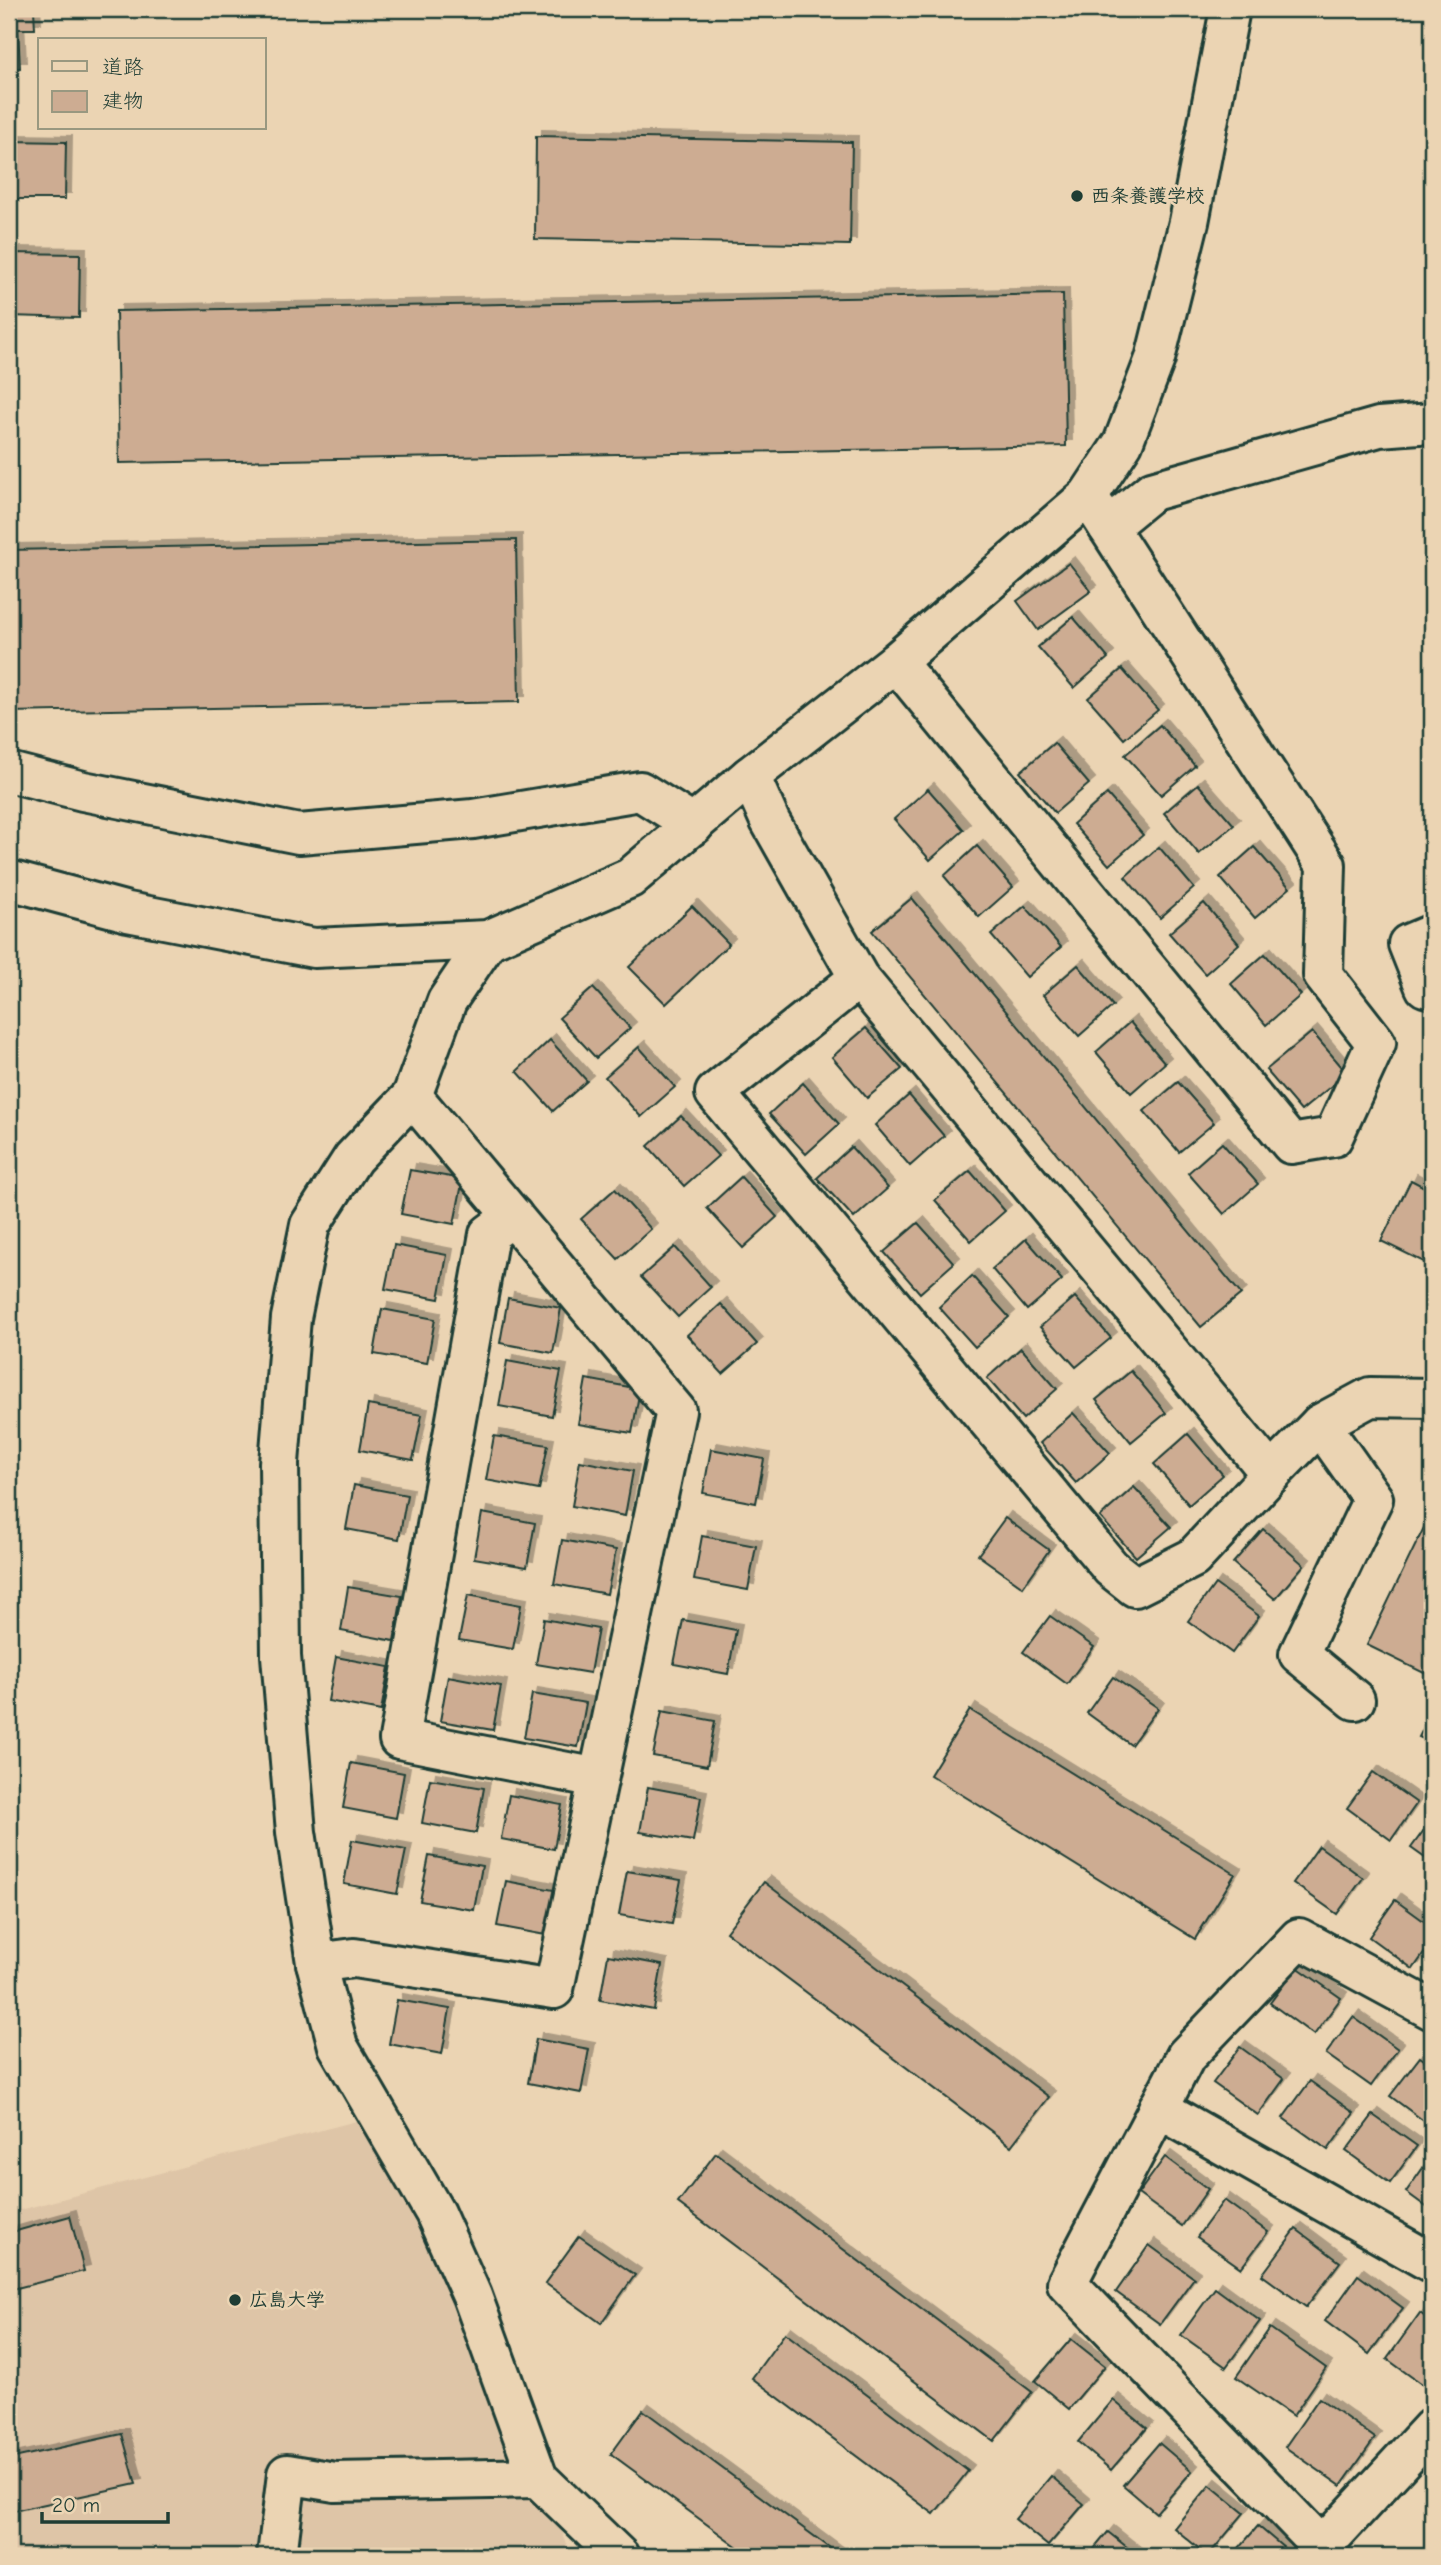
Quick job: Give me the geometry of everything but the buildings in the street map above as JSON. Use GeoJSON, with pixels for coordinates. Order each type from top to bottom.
{"type":"FeatureCollection","features":[{"type":"Feature","properties":{"kind":"street"},"geometry":{"type":"LineString","coordinates":[[9,880],[128,912],[314,948],[488,940],[630,878],[750,776],[896,662],[1097,482],[1123,443],[1156,359],[1189,222],[1230,9]]}},
{"type":"Feature","properties":{"kind":"street"},"geometry":{"type":"LineString","coordinates":[[1108,527],[1152,491],[1379,427],[1432,423]]}},
{"type":"Feature","properties":{"kind":"street"},"geometry":{"type":"LineString","coordinates":[[1097,482],[1152,491]]}},
{"type":"Feature","properties":{"kind":"street"},"geometry":{"type":"LineString","coordinates":[[896,662],[1291,1144],[1333,1137],[1376,1042],[1323,975],[1326,865],[1108,527],[1097,482]]}},
{"type":"Feature","properties":{"kind":"street"},"geometry":{"type":"LineString","coordinates":[[9,772],[83,791],[299,834],[473,819],[640,791],[694,825]]}},
{"type":"Feature","properties":{"kind":"street"},"geometry":{"type":"LineString","coordinates":[[750,776],[770,821],[859,978],[1270,1474]]}},
{"type":"Feature","properties":{"kind":"street"},"geometry":{"type":"LineString","coordinates":[[1432,934],[1408,944],[1425,986],[1432,989]]}},
{"type":"Feature","properties":{"kind":"street"},"geometry":{"type":"LineString","coordinates":[[488,940],[447,1001],[412,1096],[353,1158],[310,1224],[290,1318],[279,1463],[281,1657],[296,1832],[316,1963],[338,2046],[435,2213],[472,2296],[538,2478],[619,2556]]}},
{"type":"Feature","properties":{"kind":"street"},"geometry":{"type":"LineString","coordinates":[[859,978],[715,1093],[1111,1568],[1135,1587],[1193,1558],[1320,1424],[1370,1397],[1432,1398]]}},
{"type":"Feature","properties":{"kind":"street"},"geometry":{"type":"LineString","coordinates":[[316,1963],[354,1958],[554,1989],[676,1411],[412,1096]]}},
{"type":"Feature","properties":{"kind":"street"},"geometry":{"type":"LineString","coordinates":[[513,1216],[489,1234],[399,1739],[598,1778]]}},
{"type":"Feature","properties":{"kind":"street"},"geometry":{"type":"LineString","coordinates":[[1320,1424],[1373,1499],[1299,1654],[1355,1700]]}},
{"type":"Feature","properties":{"kind":"street"},"geometry":{"type":"LineString","coordinates":[[1432,2010],[1299,1938],[1186,2056],[1067,2283],[1319,2551],[1432,2428]]}},
{"type":"Feature","properties":{"kind":"street"},"geometry":{"type":"LineString","coordinates":[[1158,2108],[1432,2263]]}},
{"type":"Feature","properties":{"kind":"street"},"geometry":{"type":"LineString","coordinates":[[277,2556],[287,2474],[335,2482],[538,2478]]}},
{"type":"Feature","properties":{"kind":"shaded area","name":"広島大学"},"geometry":{"type":"Polygon","coordinates":[[[375,2116],[501,2386],[572,2556],[9,2556],[9,2213],[375,2116]]]}},
{"type":"Feature","properties":{"kind":"place","name":"西条養護学校"},"geometry":{"type":"Point","coordinates":[1077,196]}},
{"type":"Feature","properties":{"kind":"place","name":"広島大学"},"geometry":{"type":"Point","coordinates":[235,2300]}}]}
